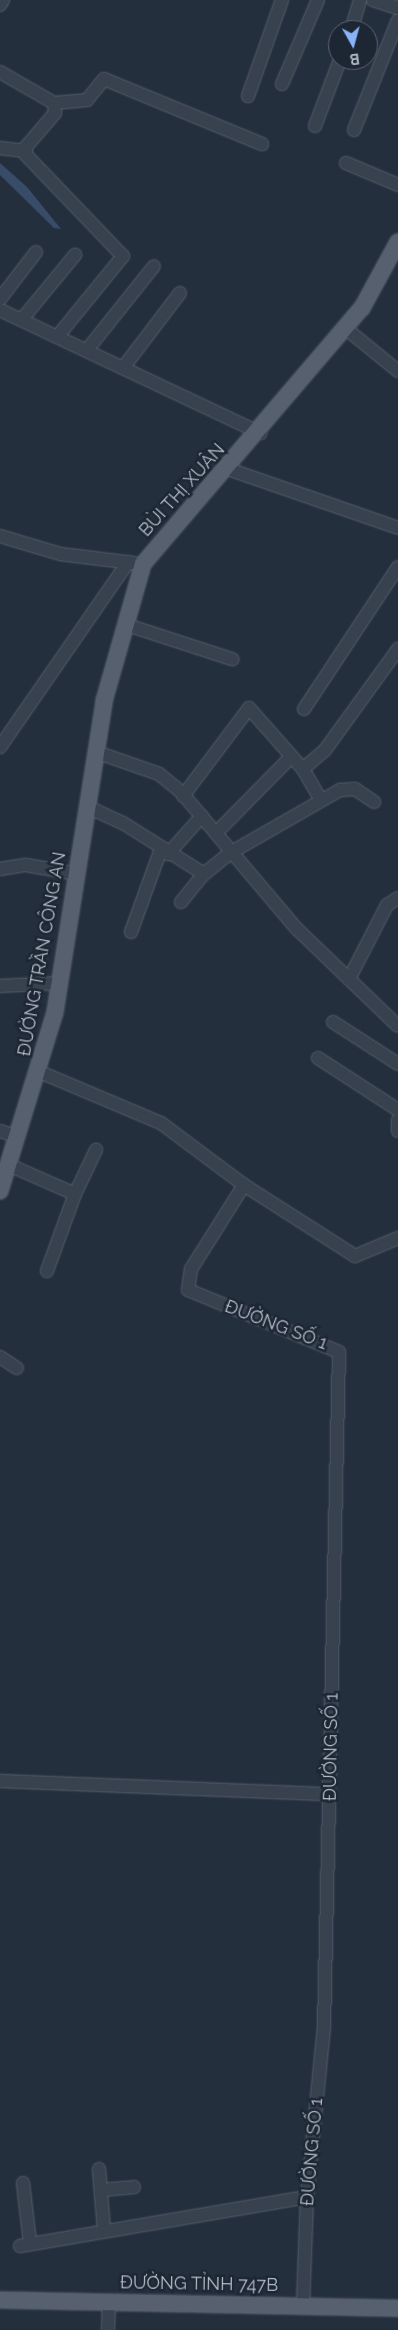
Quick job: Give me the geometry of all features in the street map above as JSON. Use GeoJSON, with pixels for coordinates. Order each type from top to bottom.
{"type":"FeatureCollection","features":[{"type":"Feature","properties":{"kind":"main road","name":"BÙI THỊ XUÂN"},"geometry":{"type":"LineString","coordinates":[[88,808],[96,752],[124,624],[135,563],[228,469],[260,433],[371,294],[398,242]]}},
{"type":"Feature","properties":{"kind":"main road","name":"ĐƯỜNG TRẦN CÔNG AN"},"geometry":{"type":"LineString","coordinates":[[1,1184],[40,1072],[60,983],[88,808]]}},
{"type":"Feature","properties":{"kind":"main road","name":"ĐƯỜNG TỈNH 747B"},"geometry":{"type":"LineString","coordinates":[[0,2300],[398,2308]]}},
{"type":"Feature","properties":{"kind":"street"},"geometry":{"type":"LineString","coordinates":[[0,5],[3,0]]}},
{"type":"Feature","properties":{"kind":"street"},"geometry":{"type":"LineString","coordinates":[[248,96],[282,0]]}},
{"type":"Feature","properties":{"kind":"street"},"geometry":{"type":"LineString","coordinates":[[282,84],[318,0]]}},
{"type":"Feature","properties":{"kind":"street"},"geometry":{"type":"LineString","coordinates":[[353,20],[360,0]]}},
{"type":"Feature","properties":{"kind":"street"},"geometry":{"type":"LineString","coordinates":[[373,0],[398,8]]}},
{"type":"Feature","properties":{"kind":"street"},"geometry":{"type":"LineString","coordinates":[[354,130],[398,20]]}},
{"type":"Feature","properties":{"kind":"street"},"geometry":{"type":"LineString","coordinates":[[315,126],[336,70]]}},
{"type":"Feature","properties":{"kind":"street"},"geometry":{"type":"LineString","coordinates":[[0,72],[54,103],[87,100],[104,79],[262,144]]}},
{"type":"Feature","properties":{"kind":"street"},"geometry":{"type":"LineString","coordinates":[[26,151],[55,113],[54,103]]}},
{"type":"Feature","properties":{"kind":"street"},"geometry":{"type":"LineString","coordinates":[[0,148],[26,151],[63,198],[123,256],[57,337]]}},
{"type":"Feature","properties":{"kind":"street"},"geometry":{"type":"LineString","coordinates":[[346,163],[398,185]]}},
{"type":"Feature","properties":{"kind":"street"},"geometry":{"type":"LineString","coordinates":[[0,299],[36,252]]}},
{"type":"Feature","properties":{"kind":"street"},"geometry":{"type":"LineString","coordinates":[[23,318],[75,255]]}},
{"type":"Feature","properties":{"kind":"street"},"geometry":{"type":"LineString","coordinates":[[87,350],[154,266]]}},
{"type":"Feature","properties":{"kind":"street"},"geometry":{"type":"LineString","coordinates":[[123,368],[180,293]]}},
{"type":"Feature","properties":{"kind":"street"},"geometry":{"type":"LineString","coordinates":[[0,310],[23,318],[57,337],[260,433]]}},
{"type":"Feature","properties":{"kind":"street"},"geometry":{"type":"LineString","coordinates":[[345,328],[398,371]]}},
{"type":"Feature","properties":{"kind":"street"},"geometry":{"type":"LineString","coordinates":[[228,469],[398,528]]}},
{"type":"Feature","properties":{"kind":"street"},"geometry":{"type":"LineString","coordinates":[[0,536],[60,554],[135,563],[0,747]]}},
{"type":"Feature","properties":{"kind":"street"},"geometry":{"type":"LineString","coordinates":[[304,709],[398,567]]}},
{"type":"Feature","properties":{"kind":"street"},"geometry":{"type":"LineString","coordinates":[[124,624],[232,659]]}},
{"type":"Feature","properties":{"kind":"street"},"geometry":{"type":"LineString","coordinates":[[303,769],[325,750],[398,649]]}},
{"type":"Feature","properties":{"kind":"street"},"geometry":{"type":"LineString","coordinates":[[183,796],[248,708],[291,758],[303,769],[320,800]]}},
{"type":"Feature","properties":{"kind":"street"},"geometry":{"type":"LineString","coordinates":[[96,752],[159,774],[217,832],[230,853],[349,979],[398,1026]]}},
{"type":"Feature","properties":{"kind":"street"},"geometry":{"type":"LineString","coordinates":[[217,832],[291,758]]}},
{"type":"Feature","properties":{"kind":"street"},"geometry":{"type":"LineString","coordinates":[[181,902],[204,874],[230,853],[320,800],[349,788],[374,802]]}},
{"type":"Feature","properties":{"kind":"street"},"geometry":{"type":"LineString","coordinates":[[88,808],[123,823],[164,852],[204,874]]}},
{"type":"Feature","properties":{"kind":"street"},"geometry":{"type":"LineString","coordinates":[[131,932],[164,852],[202,816]]}},
{"type":"Feature","properties":{"kind":"street"},"geometry":{"type":"LineString","coordinates":[[0,869],[26,865],[78,874]]}},
{"type":"Feature","properties":{"kind":"street"},"geometry":{"type":"LineString","coordinates":[[349,979],[387,906],[398,898]]}},
{"type":"Feature","properties":{"kind":"street"},"geometry":{"type":"LineString","coordinates":[[0,986],[60,983]]}},
{"type":"Feature","properties":{"kind":"street"},"geometry":{"type":"LineString","coordinates":[[334,1022],[398,1064]]}},
{"type":"Feature","properties":{"kind":"street"},"geometry":{"type":"LineString","coordinates":[[318,1058],[398,1110]]}},
{"type":"Feature","properties":{"kind":"street"},"geometry":{"type":"LineString","coordinates":[[40,1072],[161,1124],[241,1190],[355,1256],[398,1238]]}},
{"type":"Feature","properties":{"kind":"street"},"geometry":{"type":"LineString","coordinates":[[398,1120],[398,1131]]}},
{"type":"Feature","properties":{"kind":"street"},"geometry":{"type":"LineString","coordinates":[[0,1131],[18,1137]]}},
{"type":"Feature","properties":{"kind":"street"},"geometry":{"type":"LineString","coordinates":[[47,1271],[75,1194],[96,1150]]}},
{"type":"Feature","properties":{"kind":"street"},"geometry":{"type":"LineString","coordinates":[[9,1165],[75,1194]]}},
{"type":"Feature","properties":{"kind":"street","name":"ĐƯỜNG SỐ 1"},"geometry":{"type":"LineString","coordinates":[[241,1190],[191,1269],[188,1290],[339,1352],[324,2028],[307,2197],[303,2307]]}},
{"type":"Feature","properties":{"kind":"street"},"geometry":{"type":"LineString","coordinates":[[0,1358],[17,1368]]}},
{"type":"Feature","properties":{"kind":"street"},"geometry":{"type":"LineString","coordinates":[[0,1781],[330,1794]]}},
{"type":"Feature","properties":{"kind":"street"},"geometry":{"type":"LineString","coordinates":[[99,2169],[104,2230]]}},
{"type":"Feature","properties":{"kind":"street"},"geometry":{"type":"LineString","coordinates":[[23,2183],[25,2245],[104,2230],[307,2197]]}},
{"type":"Feature","properties":{"kind":"street"},"geometry":{"type":"LineString","coordinates":[[101,2190],[134,2187]]}},
{"type":"Feature","properties":{"kind":"street"},"geometry":{"type":"LineString","coordinates":[[108,2302],[108,2330]]}},
{"type":"Feature","properties":{"kind":"water"},"geometry":{"type":"Polygon","coordinates":[[[0,163],[27,187],[61,229],[54,228],[0,175],[0,163]]]}}]}
